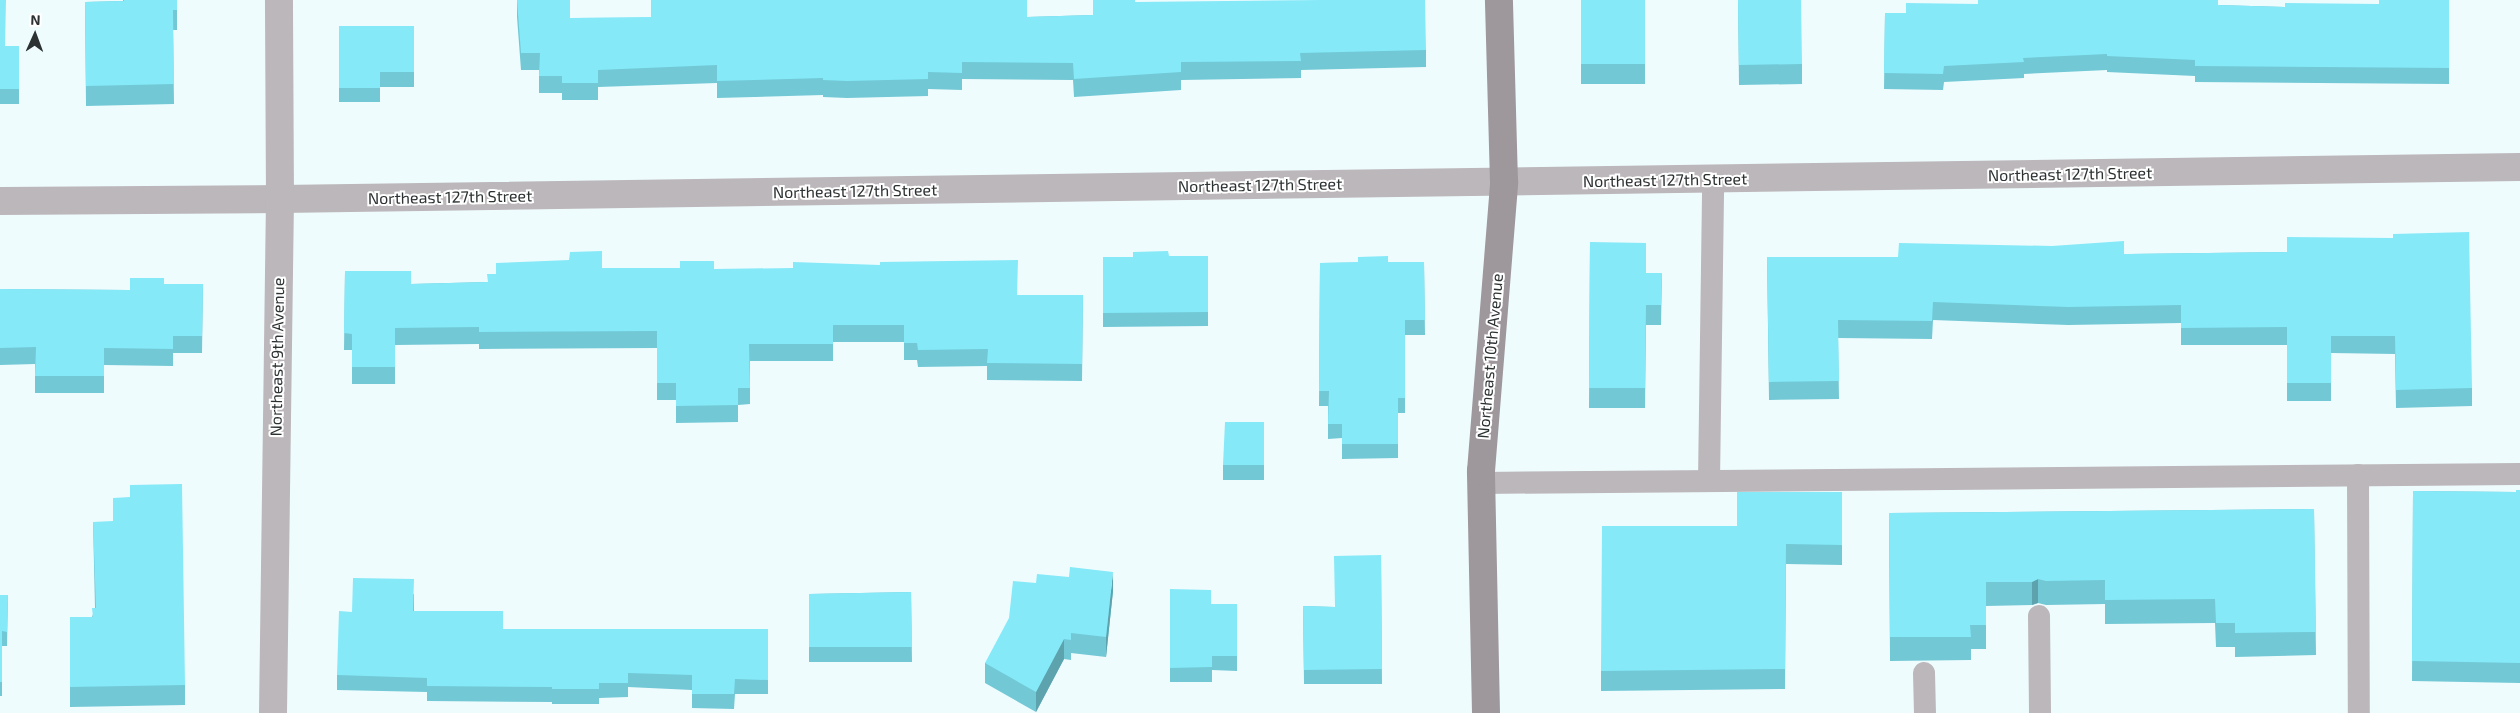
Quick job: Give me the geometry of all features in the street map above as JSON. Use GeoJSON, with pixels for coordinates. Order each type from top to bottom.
{"type":"FeatureCollection","features":[{"type":"Feature","properties":{"kind":"street","name":"Northeast 9th Avenue"},"geometry":{"type":"LineString","coordinates":[[273,713],[280,199],[279,0]]}},
{"type":"Feature","properties":{"kind":"street","name":"Northeast 10th Avenue"},"geometry":{"type":"LineString","coordinates":[[1486,713],[1482,483],[1504,182],[1498,0]]}},
{"type":"Feature","properties":{"kind":"street","name":"Northeast 127th Street"},"geometry":{"type":"LineString","coordinates":[[0,201],[280,199],[2520,167]]}},
{"type":"Feature","properties":{"kind":"lane"},"geometry":{"type":"LineString","coordinates":[[1709,481],[1713,179]]}},
{"type":"Feature","properties":{"kind":"lane"},"geometry":{"type":"LineString","coordinates":[[1482,483],[2520,474]]}},
{"type":"Feature","properties":{"kind":"lane"},"geometry":{"type":"LineString","coordinates":[[2358,475],[2359,713]]}},
{"type":"Feature","properties":{"kind":"lane"},"geometry":{"type":"LineString","coordinates":[[2039,616],[2040,713]]}},
{"type":"Feature","properties":{"kind":"lane"},"geometry":{"type":"LineString","coordinates":[[1924,672],[1925,713]]}},
{"type":"Feature","properties":{"kind":"building"},"geometry":{"type":"Polygon","coordinates":[[[0,0],[6,0],[5,46],[19,46],[19,89],[0,89],[0,0]]]}},
{"type":"Feature","properties":{"kind":"building"},"geometry":{"type":"Polygon","coordinates":[[[177,0],[177,10],[173,10],[174,84],[86,86],[85,2],[177,0]]]}},
{"type":"Feature","properties":{"kind":"building"},"geometry":{"type":"Polygon","coordinates":[[[517,0],[570,0],[570,18],[651,17],[651,0],[1027,0],[1027,17],[1093,15],[1093,0],[1135,0],[1135,2],[1425,0],[1426,50],[1300,53],[1301,61],[1181,62],[1181,72],[1074,79],[1073,63],[962,62],[962,73],[928,72],[928,79],[847,81],[823,80],[823,78],[717,81],[717,65],[598,70],[598,83],[562,83],[562,76],[539,76],[540,53],[521,53],[517,0]]]}},
{"type":"Feature","properties":{"kind":"building"},"geometry":{"type":"Polygon","coordinates":[[[1581,0],[1645,0],[1645,64],[1581,64],[1581,0]]]}},
{"type":"Feature","properties":{"kind":"building"},"geometry":{"type":"Polygon","coordinates":[[[1738,0],[1801,0],[1802,64],[1739,65],[1738,0]]]}},
{"type":"Feature","properties":{"kind":"building"},"geometry":{"type":"Polygon","coordinates":[[[1978,0],[2218,0],[2218,5],[2285,7],[2285,3],[2379,4],[2379,0],[2449,0],[2449,68],[2195,66],[2195,60],[2107,56],[2107,54],[2023,58],[2024,62],[1944,66],[1943,74],[1884,73],[1885,13],[1906,13],[1906,3],[1978,4],[1978,0]]]}},
{"type":"Feature","properties":{"kind":"building"},"geometry":{"type":"Polygon","coordinates":[[[339,26],[414,26],[414,72],[380,72],[380,88],[339,88],[339,26]]]}},
{"type":"Feature","properties":{"kind":"building"},"geometry":{"type":"Polygon","coordinates":[[[2469,232],[2472,388],[2396,390],[2395,336],[2331,336],[2331,383],[2287,383],[2287,327],[2181,328],[2181,305],[2068,307],[1933,302],[1932,321],[1838,320],[1839,381],[1769,382],[1767,257],[1898,257],[1899,243],[2052,246],[2124,241],[2124,254],[2287,252],[2287,237],[2393,238],[2393,234],[2469,232]]]}},
{"type":"Feature","properties":{"kind":"building"},"geometry":{"type":"Polygon","coordinates":[[[1590,242],[1646,243],[1646,273],[1662,273],[1661,305],[1646,305],[1645,388],[1589,388],[1590,242]]]}},
{"type":"Feature","properties":{"kind":"building"},"geometry":{"type":"Polygon","coordinates":[[[602,251],[602,268],[680,268],[680,261],[714,261],[714,269],[793,268],[793,262],[880,265],[880,262],[1018,260],[1017,295],[1083,295],[1082,364],[987,363],[988,349],[918,350],[917,343],[904,343],[904,325],[833,325],[833,344],[749,344],[750,388],[738,388],[738,405],[676,406],[676,383],[657,383],[657,331],[479,332],[479,327],[395,328],[395,367],[352,367],[352,334],[344,333],[345,271],[411,271],[411,284],[488,282],[487,274],[496,274],[496,263],[569,260],[570,252],[602,251]]]}},
{"type":"Feature","properties":{"kind":"building"},"geometry":{"type":"Polygon","coordinates":[[[1168,251],[1169,256],[1208,256],[1208,312],[1103,313],[1103,257],[1133,257],[1133,252],[1168,251]]]}},
{"type":"Feature","properties":{"kind":"building"},"geometry":{"type":"Polygon","coordinates":[[[1388,256],[1388,262],[1424,262],[1425,320],[1405,320],[1405,398],[1398,398],[1398,444],[1342,444],[1342,424],[1328,424],[1329,391],[1319,391],[1320,263],[1358,262],[1358,257],[1388,256]]]}},
{"type":"Feature","properties":{"kind":"building"},"geometry":{"type":"Polygon","coordinates":[[[130,278],[164,278],[164,284],[203,284],[202,336],[173,336],[173,349],[104,348],[104,376],[35,376],[36,347],[0,348],[0,289],[130,290],[130,278]]]}},
{"type":"Feature","properties":{"kind":"building"},"geometry":{"type":"Polygon","coordinates":[[[1225,422],[1264,422],[1264,465],[1223,465],[1225,422]]]}},
{"type":"Feature","properties":{"kind":"building"},"geometry":{"type":"Polygon","coordinates":[[[182,484],[185,685],[70,687],[70,617],[93,617],[92,608],[96,608],[93,522],[113,521],[113,498],[130,497],[130,485],[182,484]]]}},
{"type":"Feature","properties":{"kind":"building"},"geometry":{"type":"Polygon","coordinates":[[[2516,490],[2520,490],[2520,663],[2412,661],[2413,491],[2516,492],[2516,490]]]}},
{"type":"Feature","properties":{"kind":"building"},"geometry":{"type":"Polygon","coordinates":[[[1737,492],[1842,492],[1842,545],[1786,544],[1785,669],[1601,671],[1602,526],[1737,526],[1737,492]]]}},
{"type":"Feature","properties":{"kind":"building"},"geometry":{"type":"Polygon","coordinates":[[[2314,509],[2316,632],[2235,633],[2235,623],[2216,623],[2215,599],[2105,600],[2105,580],[2046,581],[2038,579],[2032,582],[1986,582],[1986,625],[1970,625],[1971,637],[1890,637],[1889,513],[2314,509]]]}},
{"type":"Feature","properties":{"kind":"building"},"geometry":{"type":"Polygon","coordinates":[[[1381,555],[1382,669],[1304,670],[1303,606],[1335,607],[1334,556],[1381,555]]]}},
{"type":"Feature","properties":{"kind":"building"},"geometry":{"type":"Polygon","coordinates":[[[1070,567],[1113,572],[1106,637],[1071,633],[1071,640],[1064,639],[1036,692],[985,663],[1009,618],[1013,581],[1036,583],[1037,574],[1069,577],[1070,567]]]}},
{"type":"Feature","properties":{"kind":"building"},"geometry":{"type":"Polygon","coordinates":[[[353,578],[414,579],[413,611],[503,611],[503,629],[768,629],[768,680],[735,679],[734,694],[692,694],[692,675],[628,673],[628,683],[599,683],[599,689],[552,689],[552,687],[427,686],[427,678],[337,675],[339,611],[352,612],[353,578]]]}},
{"type":"Feature","properties":{"kind":"building"},"geometry":{"type":"Polygon","coordinates":[[[1170,589],[1211,590],[1211,604],[1237,604],[1237,656],[1212,656],[1212,667],[1170,668],[1170,589]]]}},
{"type":"Feature","properties":{"kind":"building"},"geometry":{"type":"Polygon","coordinates":[[[911,592],[912,647],[809,647],[809,594],[911,592]]]}},
{"type":"Feature","properties":{"kind":"building"},"geometry":{"type":"Polygon","coordinates":[[[0,595],[8,595],[7,632],[2,631],[2,682],[0,682],[0,595]]]}}]}
